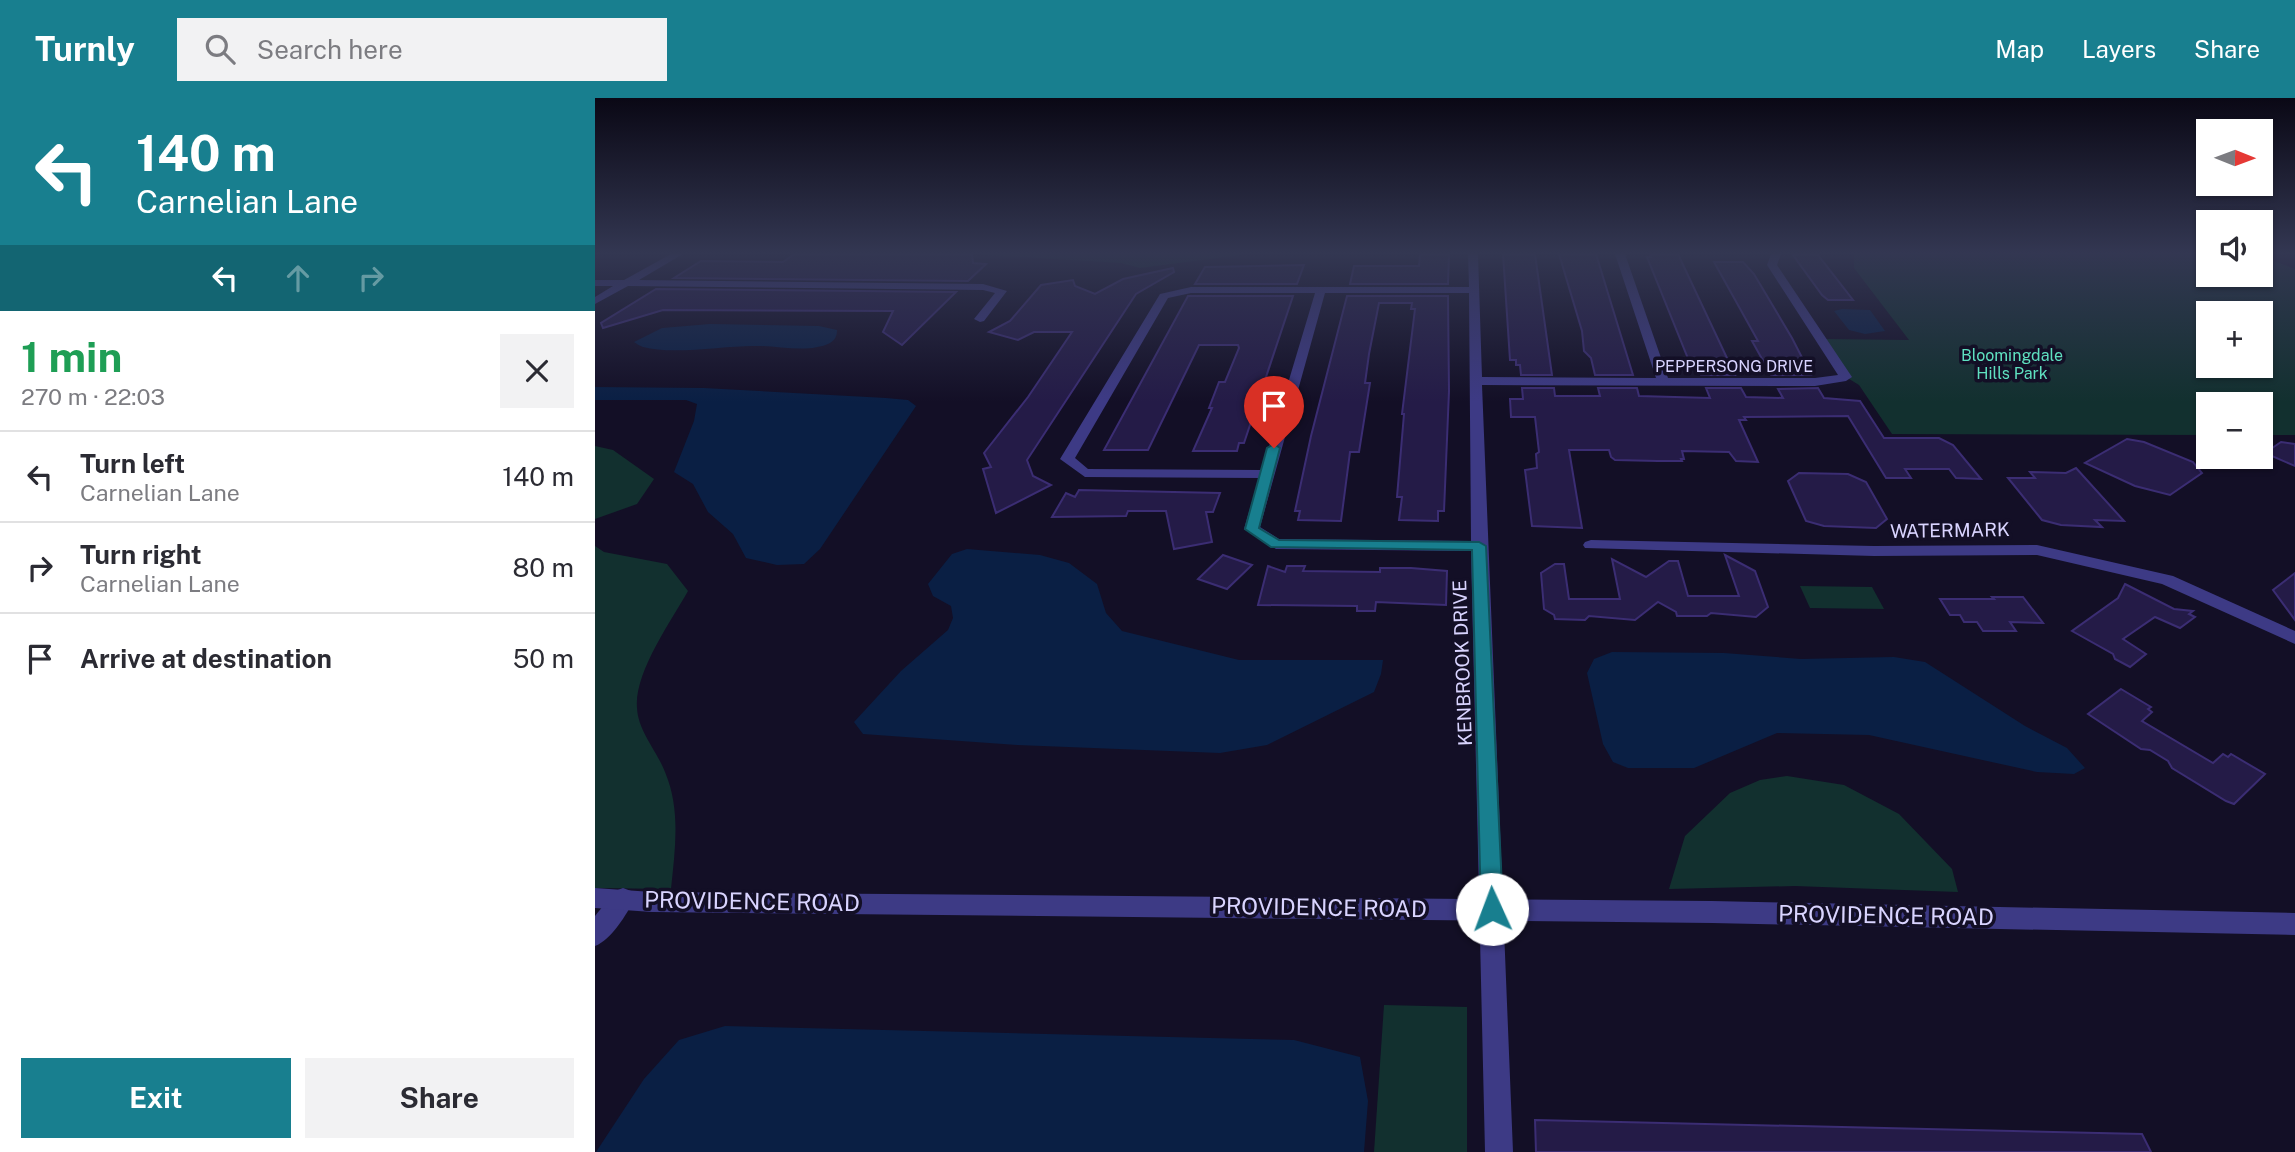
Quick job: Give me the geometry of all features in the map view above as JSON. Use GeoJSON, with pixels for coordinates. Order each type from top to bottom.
{"type":"FeatureCollection","features":[{"type":"Feature","properties":{"kind":"street"},"geometry":{"type":"LineString","coordinates":[[980,319],[992,303]]}},
{"type":"Feature","properties":{"kind":"street"},"geometry":{"type":"LineString","coordinates":[[1160,303],[1067,458],[1085,473],[1266,474]]}},
{"type":"Feature","properties":{"kind":"street"},"geometry":{"type":"LineString","coordinates":[[1317,303],[1252,529],[1276,544],[1479,546]]}},
{"type":"Feature","properties":{"kind":"street","name":"KENBROOK DRIVE"},"geometry":{"type":"LineString","coordinates":[[1474,303],[1479,546],[1499,1152]]}},
{"type":"Feature","properties":{"kind":"street"},"geometry":{"type":"LineString","coordinates":[[1637,303],[1663,382]]}},
{"type":"Feature","properties":{"kind":"street","name":"PEPPERSONG DRIVE"},"geometry":{"type":"LineString","coordinates":[[1476,381],[1815,382],[1846,377],[1797,303]]}},
{"type":"Feature","properties":{"kind":"street","name":"WATERMARK"},"geometry":{"type":"LineString","coordinates":[[1591,545],[1874,551],[2037,550],[2167,580],[2295,638]]}},
{"type":"Feature","properties":{"kind":"street","name":"PROVIDENCE ROAD"},"geometry":{"type":"LineString","coordinates":[[595,898],[652,902],[1492,909],[2295,924]]}},
{"type":"Feature","properties":{"kind":"street"},"geometry":{"type":"LineString","coordinates":[[595,935],[623,898]]}},
{"type":"Feature","properties":{"kind":"green space","name":"Bloomingdale Hills Park"},"geometry":{"type":"Polygon","coordinates":[[[1881,303],[2196,303],[2196,378],[2273,378],[2273,303],[2295,303],[2295,435],[2273,435],[2273,392],[2196,392],[2196,435],[1892,434],[1859,385],[1846,377],[1820,339],[1909,340],[1881,303]]]}},
{"type":"Feature","properties":{"kind":"green space"},"geometry":{"type":"Polygon","coordinates":[[[595,446],[613,450],[654,479],[637,504],[595,519],[595,446]]]}},
{"type":"Feature","properties":{"kind":"green space"},"geometry":{"type":"Polygon","coordinates":[[[595,546],[604,552],[667,564],[688,591],[647,664],[641,679],[637,708],[644,733],[662,764],[673,801],[675,830],[671,889],[595,888],[595,546]]]}},
{"type":"Feature","properties":{"kind":"green space"},"geometry":{"type":"Polygon","coordinates":[[[1800,586],[1872,587],[1884,609],[1810,608],[1800,586]]]}},
{"type":"Feature","properties":{"kind":"green space"},"geometry":{"type":"Polygon","coordinates":[[[1787,776],[1844,785],[1899,814],[1952,869],[1958,892],[1795,886],[1669,889],[1685,836],[1730,793],[1760,780],[1787,776]]]}},
{"type":"Feature","properties":{"kind":"green space"},"geometry":{"type":"Polygon","coordinates":[[[1384,1005],[1467,1007],[1467,1152],[1374,1152],[1384,1005]]]}},
{"type":"Feature","properties":{"kind":"water"},"geometry":{"type":"Polygon","coordinates":[[[1870,310],[1885,331],[1865,334],[1849,330],[1834,311],[1870,310]]]}},
{"type":"Feature","properties":{"kind":"water"},"geometry":{"type":"Polygon","coordinates":[[[710,324],[819,326],[837,332],[830,343],[802,349],[753,346],[668,350],[643,347],[634,342],[662,328],[710,324]]]}},
{"type":"Feature","properties":{"kind":"water"},"geometry":{"type":"Polygon","coordinates":[[[595,387],[704,388],[886,398],[908,400],[916,406],[820,549],[804,564],[777,565],[746,558],[733,534],[708,512],[693,484],[674,472],[694,421],[697,404],[686,400],[595,400],[595,387]]]}},
{"type":"Feature","properties":{"kind":"water"},"geometry":{"type":"Polygon","coordinates":[[[967,549],[1040,555],[1069,563],[1097,584],[1106,613],[1122,631],[1239,660],[1383,660],[1381,674],[1374,692],[1267,745],[1220,753],[1017,745],[863,734],[854,722],[901,671],[948,630],[953,618],[951,606],[933,596],[928,584],[952,554],[967,549]]]}},
{"type":"Feature","properties":{"kind":"water"},"geometry":{"type":"Polygon","coordinates":[[[1612,652],[1724,653],[1801,659],[1894,657],[1925,662],[2025,726],[2067,748],[2085,768],[2074,774],[2037,772],[1869,735],[1777,733],[1694,768],[1628,768],[1613,762],[1603,744],[1587,673],[1594,659],[1612,652]]]}},
{"type":"Feature","properties":{"kind":"water"},"geometry":{"type":"Polygon","coordinates":[[[725,1026],[1294,1040],[1360,1057],[1368,1101],[1364,1152],[596,1152],[644,1079],[679,1040],[725,1026]]]}},
{"type":"Feature","properties":{"kind":"building"},"geometry":{"type":"Polygon","coordinates":[[[633,303],[945,303],[902,345],[883,332],[893,311],[663,310],[603,328],[601,323],[633,303]]]}},
{"type":"Feature","properties":{"kind":"building"},"geometry":{"type":"Polygon","coordinates":[[[1025,303],[1130,303],[1027,460],[1033,476],[1051,485],[996,513],[983,469],[991,467],[984,453],[1028,397],[1072,332],[1034,332],[1018,340],[989,332],[1010,321],[1025,303]]]}},
{"type":"Feature","properties":{"kind":"building"},"geometry":{"type":"Polygon","coordinates":[[[1184,303],[1291,303],[1244,443],[1239,443],[1237,451],[1193,451],[1212,408],[1209,408],[1219,382],[1225,382],[1238,345],[1199,345],[1148,450],[1104,450],[1184,303]]]}},
{"type":"Feature","properties":{"kind":"building"},"geometry":{"type":"Polygon","coordinates":[[[1345,303],[1379,303],[1365,383],[1370,383],[1359,452],[1350,452],[1341,521],[1298,520],[1300,511],[1295,511],[1345,303]]]}},
{"type":"Feature","properties":{"kind":"building"},"geometry":{"type":"Polygon","coordinates":[[[1412,303],[1448,303],[1449,391],[1444,511],[1438,511],[1438,521],[1399,520],[1402,497],[1397,497],[1402,414],[1415,309],[1411,309],[1412,303]]]}},
{"type":"Feature","properties":{"kind":"building"},"geometry":{"type":"Polygon","coordinates":[[[1506,303],[1542,303],[1552,375],[1521,375],[1520,365],[1516,365],[1516,360],[1510,360],[1506,303]]]}},
{"type":"Feature","properties":{"kind":"building"},"geometry":{"type":"Polygon","coordinates":[[[1574,303],[1611,303],[1633,375],[1595,375],[1591,358],[1584,351],[1582,331],[1574,303]]]}},
{"type":"Feature","properties":{"kind":"building"},"geometry":{"type":"Polygon","coordinates":[[[1666,303],[1701,303],[1735,375],[1701,375],[1694,361],[1689,361],[1666,303]]]}},
{"type":"Feature","properties":{"kind":"building"},"geometry":{"type":"Polygon","coordinates":[[[1737,303],[1771,303],[1811,375],[1771,375],[1752,341],[1758,341],[1737,303]]]}},
{"type":"Feature","properties":{"kind":"building"},"geometry":{"type":"Polygon","coordinates":[[[1522,388],[1554,388],[1555,396],[1600,396],[1598,388],[1637,388],[1639,396],[1710,398],[1706,388],[1741,388],[1746,397],[1783,398],[1778,389],[1818,388],[1824,398],[1860,401],[1884,438],[1939,438],[1953,445],[1981,479],[1956,478],[1949,469],[1905,469],[1911,478],[1886,478],[1848,416],[1744,417],[1746,420],[1739,420],[1758,462],[1736,461],[1729,452],[1682,451],[1682,461],[1658,461],[1615,460],[1609,450],[1569,450],[1582,528],[1532,526],[1525,470],[1537,468],[1536,454],[1539,452],[1535,417],[1511,417],[1510,399],[1523,399],[1522,388]]]}},
{"type":"Feature","properties":{"kind":"building"},"geometry":{"type":"Polygon","coordinates":[[[2127,439],[2144,442],[2193,462],[2196,469],[2202,473],[2170,495],[2135,486],[2085,463],[2127,439]]]}},
{"type":"Feature","properties":{"kind":"building"},"geometry":{"type":"Polygon","coordinates":[[[2281,442],[2295,444],[2295,466],[2273,456],[2273,448],[2281,442]]]}},
{"type":"Feature","properties":{"kind":"building"},"geometry":{"type":"Polygon","coordinates":[[[2076,468],[2124,521],[2095,520],[2102,527],[2061,525],[2042,520],[2008,478],[2035,478],[2030,472],[2066,473],[2076,468]]]}},
{"type":"Feature","properties":{"kind":"building"},"geometry":{"type":"Polygon","coordinates":[[[1799,473],[1848,474],[1866,482],[1887,519],[1876,528],[1824,526],[1806,521],[1788,481],[1799,473]]]}},
{"type":"Feature","properties":{"kind":"building"},"geometry":{"type":"Polygon","coordinates":[[[1079,490],[1220,493],[1213,512],[1206,512],[1212,542],[1174,549],[1166,511],[1128,511],[1126,516],[1052,517],[1066,493],[1075,497],[1079,490]]]}},
{"type":"Feature","properties":{"kind":"building"},"geometry":{"type":"Polygon","coordinates":[[[1223,555],[1252,565],[1227,589],[1198,579],[1223,555]]]}},
{"type":"Feature","properties":{"kind":"building"},"geometry":{"type":"Polygon","coordinates":[[[1725,555],[1755,571],[1768,607],[1756,617],[1711,613],[1707,616],[1677,616],[1676,612],[1658,602],[1635,620],[1589,616],[1585,620],[1555,619],[1554,615],[1544,609],[1541,573],[1555,564],[1564,564],[1569,599],[1620,599],[1612,559],[1646,577],[1669,561],[1678,561],[1688,596],[1739,596],[1725,555]]]}},
{"type":"Feature","properties":{"kind":"building"},"geometry":{"type":"Polygon","coordinates":[[[1268,566],[1285,572],[1287,566],[1305,566],[1303,571],[1380,572],[1380,568],[1411,568],[1447,571],[1446,605],[1376,602],[1375,611],[1357,611],[1357,606],[1258,605],[1268,566]]]}},
{"type":"Feature","properties":{"kind":"building"},"geometry":{"type":"Polygon","coordinates":[[[2295,573],[2295,620],[2273,590],[2295,573]]]}},
{"type":"Feature","properties":{"kind":"building"},"geometry":{"type":"Polygon","coordinates":[[[2125,584],[2174,609],[2193,611],[2189,614],[2195,617],[2180,628],[2155,617],[2123,639],[2146,654],[2130,667],[2072,631],[2118,598],[2125,584]]]}},
{"type":"Feature","properties":{"kind":"building"},"geometry":{"type":"Polygon","coordinates":[[[1992,597],[2023,597],[2043,623],[2010,622],[2016,631],[1983,631],[1977,622],[1964,622],[1960,615],[1950,615],[1940,599],[1994,599],[1992,597]]]}},
{"type":"Feature","properties":{"kind":"building"},"geometry":{"type":"Polygon","coordinates":[[[2121,689],[2151,707],[2148,709],[2152,712],[2142,721],[2213,763],[2223,754],[2228,757],[2231,754],[2265,774],[2234,804],[2226,801],[2172,768],[2168,761],[2150,750],[2141,749],[2088,714],[2121,689]]]}},
{"type":"Feature","properties":{"kind":"building"},"geometry":{"type":"Polygon","coordinates":[[[1535,1120],[2142,1134],[2151,1152],[1536,1152],[1535,1120]]]}},
{"type":"Feature","properties":{"kind":"route"},"geometry":{"type":"LineString","coordinates":[[1274,448],[1252,529],[1276,544],[1479,546],[1492,909]]}}]}
